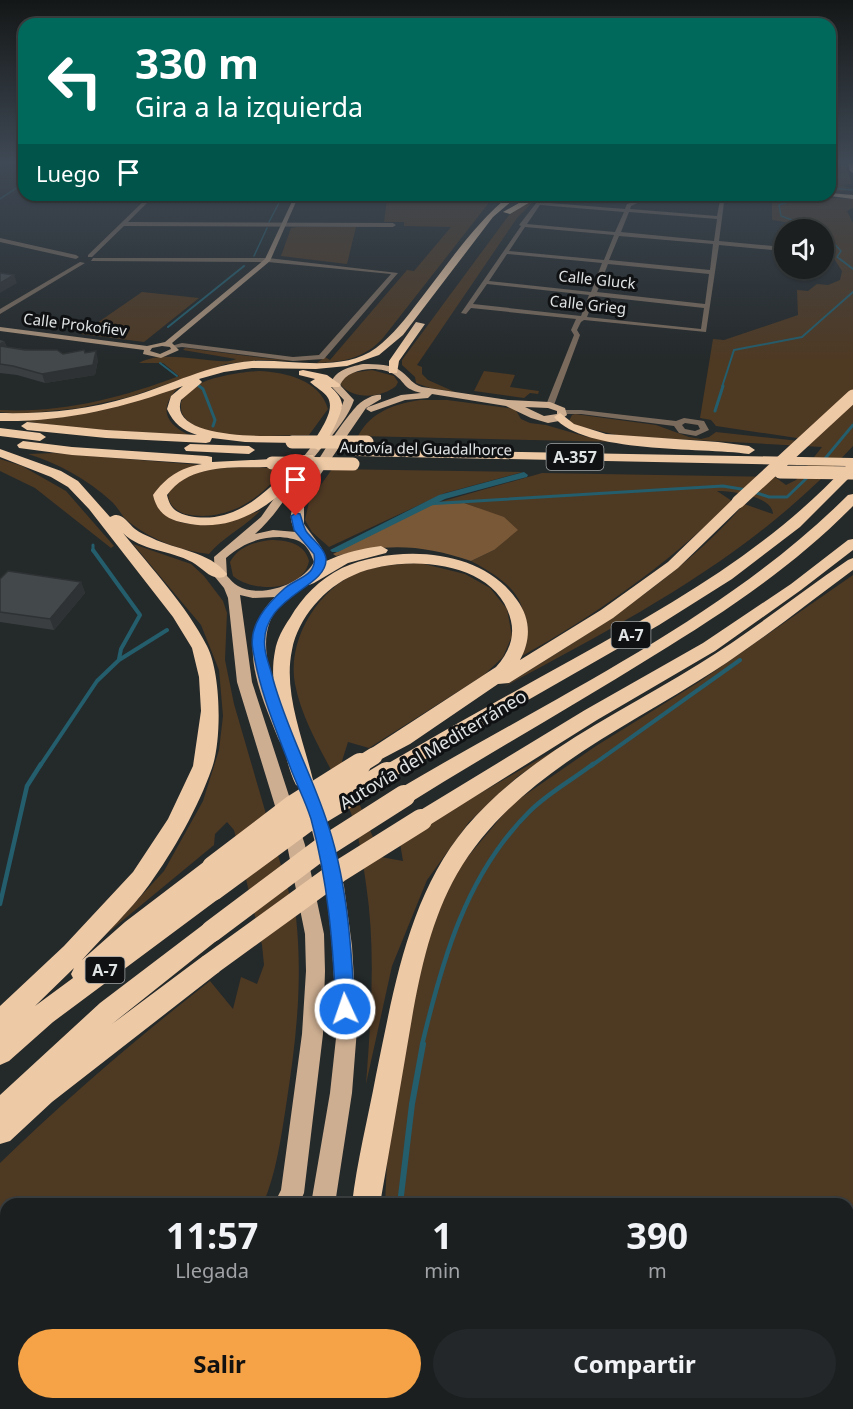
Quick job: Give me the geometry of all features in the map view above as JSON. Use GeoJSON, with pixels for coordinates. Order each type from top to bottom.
{"type":"FeatureCollection","features":[{"type":"Feature","properties":{"kind":"highway"},"geometry":{"type":"LineString","coordinates":[[366,367],[381,360],[479,229]]}},
{"type":"Feature","properties":{"kind":"highway"},"geometry":{"type":"LineString","coordinates":[[393,371],[394,361],[490,229]]}},
{"type":"Feature","properties":{"kind":"highway"},"geometry":{"type":"LineString","coordinates":[[0,417],[46,416],[108,406],[200,375],[238,366],[257,364],[314,366],[350,363],[378,352],[406,324]]}},
{"type":"Feature","properties":{"kind":"highway"},"geometry":{"type":"LineString","coordinates":[[238,366],[276,366],[333,372],[352,370]]}},
{"type":"Feature","properties":{"kind":"highway"},"geometry":{"type":"LineString","coordinates":[[340,389],[316,375],[280,370],[247,369],[210,376],[182,391],[174,400],[173,410],[177,419],[186,427],[202,433],[226,437],[324,444],[360,453],[853,451]]}},
{"type":"Feature","properties":{"kind":"highway"},"geometry":{"type":"LineString","coordinates":[[280,370],[310,378],[320,384],[334,399],[337,406],[336,415],[322,434],[324,444]]}},
{"type":"Feature","properties":{"kind":"highway"},"geometry":{"type":"LineString","coordinates":[[213,879],[293,806],[607,614],[673,565],[853,396]]}},
{"type":"Feature","properties":{"kind":"highway"},"geometry":{"type":"LineString","coordinates":[[561,415],[567,426],[600,436],[642,442],[749,450]]}},
{"type":"Feature","properties":{"kind":"highway"},"geometry":{"type":"LineString","coordinates":[[0,422],[106,434],[292,441]]}},
{"type":"Feature","properties":{"kind":"highway","name":"Autovía del Guadalhorce"},"geometry":{"type":"LineString","coordinates":[[0,432],[90,442],[281,451],[853,464]]}},
{"type":"Feature","properties":{"kind":"highway","name":"Autovía del Guadalhorce"},"geometry":{"type":"LineString","coordinates":[[0,442],[126,455],[272,463],[360,453],[780,472],[853,473]]}},
{"type":"Feature","properties":{"kind":"highway"},"geometry":{"type":"LineString","coordinates":[[0,453],[30,462],[73,484],[94,496],[132,534],[157,546],[196,558],[225,580]]}},
{"type":"Feature","properties":{"kind":"highway"},"geometry":{"type":"LineString","coordinates":[[272,463],[201,467],[178,476],[165,485],[160,495],[163,508],[173,516],[190,521],[215,521],[240,514],[272,495],[308,458]]}},
{"type":"Feature","properties":{"kind":"highway","name":"Autovía del Mediterráneo"},"geometry":{"type":"LineString","coordinates":[[0,1052],[213,879],[451,734],[649,625],[738,568],[793,525],[840,482],[853,464]]}},
{"type":"Feature","properties":{"kind":"highway"},"geometry":{"type":"LineString","coordinates":[[0,1023],[72,954],[141,879],[176,824],[203,766],[209,722],[208,677],[200,648],[179,614],[94,506],[73,484]]}},
{"type":"Feature","properties":{"kind":"highway","name":"Autovía del Mediterráneo"},"geometry":{"type":"LineString","coordinates":[[0,1113],[34,1091],[109,1011],[324,847],[404,796],[714,612],[784,562],[833,520],[853,498]]}},
{"type":"Feature","properties":{"kind":"highway"},"geometry":{"type":"LineString","coordinates":[[766,607],[853,530]]}},
{"type":"Feature","properties":{"kind":"highway"},"geometry":{"type":"LineString","coordinates":[[0,1131],[34,1091],[338,872],[591,715],[709,647],[853,543]]}},
{"type":"Feature","properties":{"kind":"highway"},"geometry":{"type":"LineString","coordinates":[[309,580],[334,563],[356,555],[379,550],[406,549],[433,552],[461,560],[484,571],[508,595],[520,619],[521,639],[512,660],[497,675],[403,739]]}},
{"type":"Feature","properties":{"kind":"highway"},"geometry":{"type":"LineString","coordinates":[[303,780],[281,687],[283,650],[292,627],[307,604],[327,584],[349,571],[392,559],[427,559],[457,565],[497,583]]}},
{"type":"Feature","properties":{"kind":"highway"},"geometry":{"type":"LineString","coordinates":[[367,1198],[404,992],[419,936],[450,867],[483,823],[516,791],[564,755],[708,666],[853,563]]}},
{"type":"Feature","properties":{"kind":"main road"},"geometry":{"type":"LineString","coordinates":[[289,1198],[292,1193],[314,1041],[315,937],[303,866],[281,791],[260,735],[243,678],[238,633],[239,613],[236,598],[225,580],[220,557],[265,519],[308,458],[324,444],[349,405],[340,389],[339,376],[366,367],[393,371],[401,375],[404,381],[422,390],[440,394]]}},
{"type":"Feature","properties":{"kind":"main road"},"geometry":{"type":"LineString","coordinates":[[390,394],[401,389],[404,381]]}},
{"type":"Feature","properties":{"kind":"main road"},"geometry":{"type":"LineString","coordinates":[[340,389],[359,398],[412,392],[508,403],[533,409],[550,405],[559,408],[561,415],[551,420],[540,419],[533,409]]}},
{"type":"Feature","properties":{"kind":"main road"},"geometry":{"type":"LineString","coordinates":[[327,459],[375,406],[404,397],[440,394]]}},
{"type":"Feature","properties":{"kind":"main road"},"geometry":{"type":"LineString","coordinates":[[324,1198],[341,1093],[347,1029],[342,946],[335,886],[318,817],[276,714],[259,649],[259,635],[264,617],[290,590],[309,580],[321,561],[319,553],[299,530],[296,516],[300,498],[362,406],[378,397]]}},
{"type":"Feature","properties":{"kind":"main road"},"geometry":{"type":"LineString","coordinates":[[238,542],[252,537],[279,534],[297,536],[309,542]]}},
{"type":"Feature","properties":{"kind":"main road"},"geometry":{"type":"LineString","coordinates":[[225,580],[243,592],[261,594],[290,590]]}},
{"type":"Feature","properties":{"kind":"street"},"geometry":{"type":"LineString","coordinates":[[0,306],[81,259],[112,229]]}},
{"type":"Feature","properties":{"kind":"street"},"geometry":{"type":"LineString","coordinates":[[0,312],[81,259],[117,229]]}},
{"type":"Feature","properties":{"kind":"street"},"geometry":{"type":"LineString","coordinates":[[170,345],[268,260],[282,229]]}},
{"type":"Feature","properties":{"kind":"street"},"geometry":{"type":"LineString","coordinates":[[464,313],[519,229]]}},
{"type":"Feature","properties":{"kind":"street"},"geometry":{"type":"LineString","coordinates":[[562,229],[774,248]]}},
{"type":"Feature","properties":{"kind":"street"},"geometry":{"type":"LineString","coordinates":[[550,405],[577,334],[582,331],[586,322],[583,318],[619,229]]}},
{"type":"Feature","properties":{"kind":"street"},"geometry":{"type":"LineString","coordinates":[[708,306],[718,229]]}},
{"type":"Feature","properties":{"kind":"street"},"geometry":{"type":"LineString","coordinates":[[0,241],[81,259],[268,260],[395,273],[321,357],[293,358],[182,345],[147,348]]}},
{"type":"Feature","properties":{"kind":"street"},"geometry":{"type":"LineString","coordinates":[[504,252],[712,272]]}},
{"type":"Feature","properties":{"kind":"street","name":"Calle Gluck"},"geometry":{"type":"LineString","coordinates":[[483,282],[708,306]]}},
{"type":"Feature","properties":{"kind":"street","name":"Calle Grieg"},"geometry":{"type":"LineString","coordinates":[[469,306],[704,331],[708,306]]}},
{"type":"Feature","properties":{"kind":"street","name":"Calle Prokofiev"},"geometry":{"type":"LineString","coordinates":[[0,329],[147,348],[148,354],[161,356],[173,352],[170,345]]}},
{"type":"Feature","properties":{"kind":"street"},"geometry":{"type":"LineString","coordinates":[[561,415],[581,412],[677,424]]}},
{"type":"Feature","properties":{"kind":"shaded area"},"geometry":{"type":"Polygon","coordinates":[[[291,229],[356,229],[347,264],[281,256],[291,229]]]}},
{"type":"Feature","properties":{"kind":"shaded area"},"geometry":{"type":"Polygon","coordinates":[[[450,229],[469,229],[376,345],[353,358],[317,363],[325,357],[330,360],[407,270],[414,271],[450,229]]]}},
{"type":"Feature","properties":{"kind":"shaded area"},"geometry":{"type":"Polygon","coordinates":[[[499,229],[510,229],[417,365],[422,367],[422,374],[428,380],[455,392],[416,383],[415,377],[402,365],[402,360],[499,229]]]}},
{"type":"Feature","properties":{"kind":"shaded area"},"geometry":{"type":"Polygon","coordinates":[[[834,229],[853,229],[853,446],[774,521],[731,553],[642,611],[500,689],[597,627],[660,582],[718,532],[744,504],[773,514],[771,508],[759,499],[750,496],[717,491],[732,501],[684,545],[605,605],[522,656],[525,622],[518,598],[500,579],[471,561],[494,550],[478,508],[464,503],[433,504],[542,473],[775,477],[786,485],[796,480],[822,447],[621,436],[573,425],[569,421],[575,414],[656,425],[701,439],[716,432],[809,442],[810,440],[716,426],[711,420],[700,418],[713,339],[724,340],[798,315],[797,290],[808,291],[817,284],[828,285],[840,280],[842,271],[834,259],[834,229]]]}},
{"type":"Feature","properties":{"kind":"shaded area"},"geometry":{"type":"Polygon","coordinates":[[[142,292],[199,298],[144,342],[81,334],[142,292]]]}},
{"type":"Feature","properties":{"kind":"shaded area"},"geometry":{"type":"Polygon","coordinates":[[[185,348],[273,359],[312,361],[258,360],[226,364],[129,397],[79,408],[21,414],[0,412],[0,410],[46,409],[91,402],[135,391],[179,376],[163,363],[139,363],[151,359],[178,357],[229,361],[236,359],[183,350],[185,348]]]}},
{"type":"Feature","properties":{"kind":"shaded area"},"geometry":{"type":"Polygon","coordinates":[[[372,370],[394,376],[398,382],[396,386],[383,393],[368,396],[353,393],[341,385],[341,380],[350,373],[372,370]]]}},
{"type":"Feature","properties":{"kind":"shaded area"},"geometry":{"type":"Polygon","coordinates":[[[259,371],[290,376],[310,384],[318,391],[328,409],[309,435],[228,435],[202,429],[183,415],[181,407],[183,397],[200,384],[225,375],[259,371]]]}},
{"type":"Feature","properties":{"kind":"shaded area"},"geometry":{"type":"Polygon","coordinates":[[[484,371],[515,375],[510,387],[539,391],[538,394],[530,393],[524,398],[474,391],[484,371]]]}},
{"type":"Feature","properties":{"kind":"shaded area"},"geometry":{"type":"Polygon","coordinates":[[[180,386],[169,400],[167,413],[174,425],[189,435],[83,429],[23,421],[103,410],[180,386]]]}},
{"type":"Feature","properties":{"kind":"shaded area"},"geometry":{"type":"Polygon","coordinates":[[[420,400],[447,400],[515,409],[521,419],[530,423],[546,425],[587,437],[621,442],[358,436],[376,415],[384,410],[420,400]]]}},
{"type":"Feature","properties":{"kind":"shaded area"},"geometry":{"type":"Polygon","coordinates":[[[54,453],[200,465],[175,476],[156,493],[160,508],[170,518],[183,523],[216,523],[233,520],[261,510],[209,554],[188,550],[167,544],[147,534],[127,520],[111,501],[83,479],[50,462],[28,454],[54,453]]]}},
{"type":"Feature","properties":{"kind":"shaded area"},"geometry":{"type":"Polygon","coordinates":[[[0,459],[22,466],[66,491],[114,546],[111,548],[35,488],[0,471],[0,459]]]}},
{"type":"Feature","properties":{"kind":"shaded area"},"geometry":{"type":"Polygon","coordinates":[[[233,467],[283,468],[265,490],[254,499],[228,512],[200,516],[185,514],[173,507],[168,497],[173,486],[205,471],[233,467]]]}},
{"type":"Feature","properties":{"kind":"shaded area"},"geometry":{"type":"Polygon","coordinates":[[[332,469],[523,472],[445,493],[329,547],[312,532],[305,520],[309,502],[332,469]]]}},
{"type":"Feature","properties":{"kind":"shaded area"},"geometry":{"type":"Polygon","coordinates":[[[464,503],[504,517],[518,530],[494,550],[471,561],[436,551],[404,547],[372,549],[336,556],[333,554],[433,504],[464,503]]]}},
{"type":"Feature","properties":{"kind":"shaded area"},"geometry":{"type":"Polygon","coordinates":[[[271,540],[299,546],[307,555],[309,561],[305,571],[297,579],[288,584],[264,587],[242,582],[233,576],[230,562],[237,553],[253,544],[271,540]]]}},
{"type":"Feature","properties":{"kind":"shaded area"},"geometry":{"type":"Polygon","coordinates":[[[133,544],[191,564],[204,576],[223,601],[227,613],[225,660],[234,704],[296,917],[299,989],[293,1058],[282,1131],[268,1192],[266,1198],[0,1198],[0,1163],[103,1069],[210,981],[233,1009],[241,977],[257,984],[264,965],[262,945],[234,830],[227,822],[215,834],[214,845],[105,935],[164,871],[203,801],[219,750],[223,716],[219,670],[201,625],[133,544]]]}},
{"type":"Feature","properties":{"kind":"shaded area"},"geometry":{"type":"Polygon","coordinates":[[[420,563],[465,574],[490,588],[507,609],[512,636],[503,657],[484,675],[369,748],[348,742],[342,761],[381,857],[403,861],[400,843],[425,825],[569,742],[517,777],[469,822],[427,880],[392,966],[366,1084],[372,959],[369,909],[362,858],[351,813],[305,718],[295,684],[294,666],[296,648],[302,631],[322,599],[335,586],[350,576],[366,570],[420,563]]]}},
{"type":"Feature","properties":{"kind":"shaded area"},"geometry":{"type":"Polygon","coordinates":[[[853,575],[853,1198],[385,1198],[388,1139],[414,994],[435,917],[460,866],[512,804],[596,746],[699,682],[853,575]]]}},
{"type":"Feature","properties":{"kind":"building"},"geometry":{"type":"Polygon","coordinates":[[[0,273],[14,275],[0,283],[0,273]]]}},
{"type":"Feature","properties":{"kind":"building"},"geometry":{"type":"Polygon","coordinates":[[[0,346],[25,350],[57,350],[63,354],[84,350],[85,353],[96,351],[93,365],[42,374],[0,364],[0,346]]]}},
{"type":"Feature","properties":{"kind":"building"},"geometry":{"type":"Polygon","coordinates":[[[8,571],[81,582],[50,619],[0,612],[0,579],[8,571]]]}},
{"type":"Feature","properties":{"kind":"waterway"},"geometry":{"type":"LineString","coordinates":[[254,256],[267,229]]}},
{"type":"Feature","properties":{"kind":"waterway"},"geometry":{"type":"LineString","coordinates":[[834,244],[841,251],[837,257],[842,261]]}},
{"type":"Feature","properties":{"kind":"waterway"},"geometry":{"type":"LineString","coordinates":[[840,259],[853,269]]}},
{"type":"Feature","properties":{"kind":"waterway"},"geometry":{"type":"LineString","coordinates":[[168,327],[244,266]]}},
{"type":"Feature","properties":{"kind":"waterway"},"geometry":{"type":"LineString","coordinates":[[722,387],[734,350],[802,337],[853,292]]}},
{"type":"Feature","properties":{"kind":"waterway"},"geometry":{"type":"LineString","coordinates":[[160,363],[177,376]]}},
{"type":"Feature","properties":{"kind":"waterway"},"geometry":{"type":"LineString","coordinates":[[199,386],[203,389],[215,420],[213,426]]}},
{"type":"Feature","properties":{"kind":"waterway"},"geometry":{"type":"LineString","coordinates":[[715,411],[723,386]]}},
{"type":"Feature","properties":{"kind":"waterway"},"geometry":{"type":"LineString","coordinates":[[823,461],[853,425]]}},
{"type":"Feature","properties":{"kind":"waterway"},"geometry":{"type":"LineString","coordinates":[[335,550],[442,497],[524,475]]}},
{"type":"Feature","properties":{"kind":"waterway"},"geometry":{"type":"LineString","coordinates":[[754,492],[769,497],[787,497],[810,475]]}},
{"type":"Feature","properties":{"kind":"waterway"},"geometry":{"type":"LineString","coordinates":[[426,504],[723,486],[747,490]]}},
{"type":"Feature","properties":{"kind":"waterway"},"geometry":{"type":"LineString","coordinates":[[93,545],[93,550]]}},
{"type":"Feature","properties":{"kind":"waterway"},"geometry":{"type":"LineString","coordinates":[[93,550],[140,615],[121,649],[119,659]]}},
{"type":"Feature","properties":{"kind":"waterway"},"geometry":{"type":"LineString","coordinates":[[40,766],[97,681],[119,660],[167,630]]}},
{"type":"Feature","properties":{"kind":"waterway"},"geometry":{"type":"LineString","coordinates":[[591,766],[740,660]]}},
{"type":"Feature","properties":{"kind":"waterway"},"geometry":{"type":"LineString","coordinates":[[0,904],[27,786],[41,764]]}},
{"type":"Feature","properties":{"kind":"waterway"},"geometry":{"type":"LineString","coordinates":[[422,1045],[448,951],[473,891],[489,862],[508,836],[537,804],[593,764]]}},
{"type":"Feature","properties":{"kind":"waterway"},"geometry":{"type":"LineString","coordinates":[[401,1198],[412,1104],[423,1044]]}},
{"type":"Feature","properties":{"kind":"route"},"geometry":{"type":"LineString","coordinates":[[296,516],[299,530],[315,546],[321,561],[309,580],[290,590],[264,617],[259,635],[259,649],[276,714],[318,817],[335,886],[342,946],[345,1009]]}}]}
